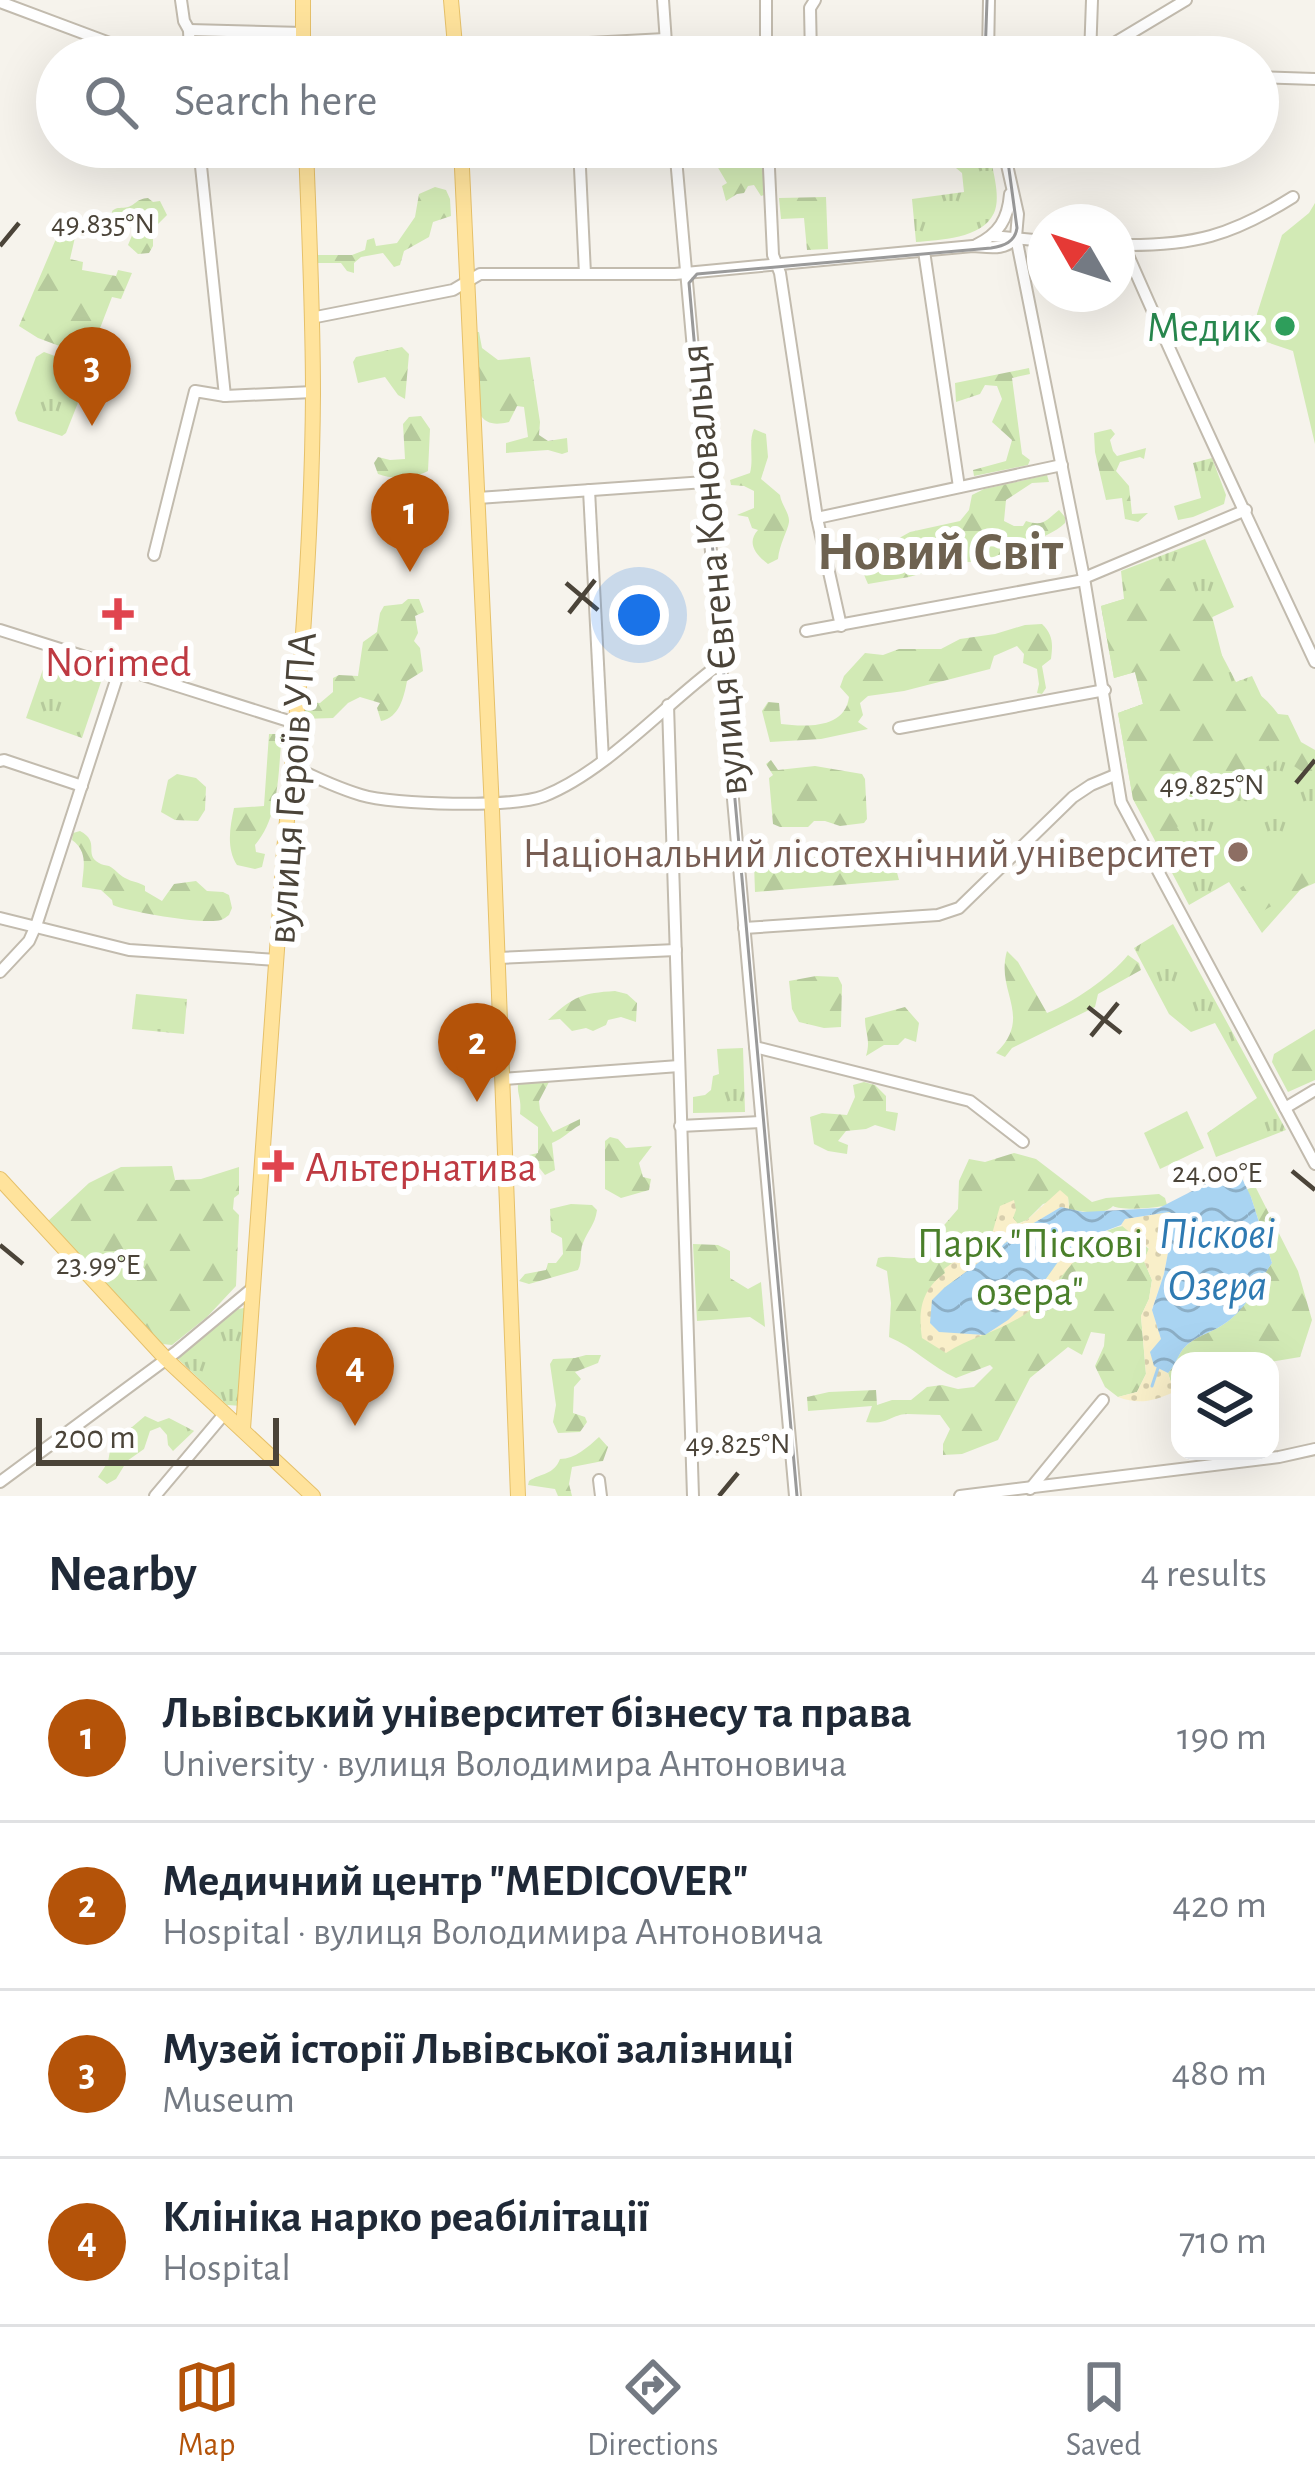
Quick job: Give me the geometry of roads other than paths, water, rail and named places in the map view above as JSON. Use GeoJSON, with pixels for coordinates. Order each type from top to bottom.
{"type":"FeatureCollection","features":[{"type":"Feature","properties":{"kind":"main road"},"geometry":{"type":"LineString","coordinates":[[303,0],[303,33]]}},
{"type":"Feature","properties":{"kind":"main road"},"geometry":{"type":"LineString","coordinates":[[451,0],[454,36]]}},
{"type":"Feature","properties":{"kind":"main road","name":"вулиця Героїв УПА"},"geometry":{"type":"LineString","coordinates":[[243,1429],[306,556],[313,392],[306,168]]}},
{"type":"Feature","properties":{"kind":"main road"},"geometry":{"type":"LineString","coordinates":[[462,168],[518,1496]]}},
{"type":"Feature","properties":{"kind":"main road"},"geometry":{"type":"LineString","coordinates":[[0,1179],[166,1359],[243,1429],[303,1493]]}},
{"type":"Feature","properties":{"kind":"street"},"geometry":{"type":"LineString","coordinates":[[182,0],[189,36]]}},
{"type":"Feature","properties":{"kind":"street"},"geometry":{"type":"LineString","coordinates":[[662,0],[665,36]]}},
{"type":"Feature","properties":{"kind":"street"},"geometry":{"type":"LineString","coordinates":[[766,0],[766,36]]}},
{"type":"Feature","properties":{"kind":"street"},"geometry":{"type":"LineString","coordinates":[[811,36],[810,8],[815,0]]}},
{"type":"Feature","properties":{"kind":"street"},"geometry":{"type":"LineString","coordinates":[[988,36],[989,0]]}},
{"type":"Feature","properties":{"kind":"street"},"geometry":{"type":"LineString","coordinates":[[1091,36],[1092,0]]}},
{"type":"Feature","properties":{"kind":"street"},"geometry":{"type":"LineString","coordinates":[[1125,36],[1186,0]]}},
{"type":"Feature","properties":{"kind":"street"},"geometry":{"type":"LineString","coordinates":[[0,2],[91,36]]}},
{"type":"Feature","properties":{"kind":"street"},"geometry":{"type":"LineString","coordinates":[[189,30],[303,33]]}},
{"type":"Feature","properties":{"kind":"street"},"geometry":{"type":"LineString","coordinates":[[1279,78],[1315,79]]}},
{"type":"Feature","properties":{"kind":"street"},"geometry":{"type":"LineString","coordinates":[[202,168],[225,396]]}},
{"type":"Feature","properties":{"kind":"street"},"geometry":{"type":"LineString","coordinates":[[580,168],[585,274]]}},
{"type":"Feature","properties":{"kind":"street","name":"вулиця Євгена Коновальця"},"geometry":{"type":"LineString","coordinates":[[677,168],[795,1496]]}},
{"type":"Feature","properties":{"kind":"street"},"geometry":{"type":"LineString","coordinates":[[770,168],[773,255],[780,273],[817,518],[841,626]]}},
{"type":"Feature","properties":{"kind":"street"},"geometry":{"type":"LineString","coordinates":[[1007,168],[1018,214],[1016,237],[1105,691],[1115,775],[1127,817],[1315,1164]]}},
{"type":"Feature","properties":{"kind":"street"},"geometry":{"type":"LineString","coordinates":[[973,246],[992,236],[1008,213],[1011,190]]}},
{"type":"Feature","properties":{"kind":"street"},"geometry":{"type":"LineString","coordinates":[[1135,246],[1177,245],[1229,232],[1293,197]]}},
{"type":"Feature","properties":{"kind":"street"},"geometry":{"type":"LineString","coordinates":[[992,236],[1027,239]]}},
{"type":"Feature","properties":{"kind":"street"},"geometry":{"type":"LineString","coordinates":[[310,318],[453,290],[480,274],[687,273],[1004,246],[1016,237]]}},
{"type":"Feature","properties":{"kind":"street"},"geometry":{"type":"LineString","coordinates":[[924,251],[959,487]]}},
{"type":"Feature","properties":{"kind":"street"},"geometry":{"type":"LineString","coordinates":[[1135,278],[1315,662]]}},
{"type":"Feature","properties":{"kind":"street"},"geometry":{"type":"LineString","coordinates":[[154,555],[195,391],[225,396],[313,392]]}},
{"type":"Feature","properties":{"kind":"street"},"geometry":{"type":"LineString","coordinates":[[817,518],[1062,465]]}},
{"type":"Feature","properties":{"kind":"street"},"geometry":{"type":"LineString","coordinates":[[478,498],[705,482]]}},
{"type":"Feature","properties":{"kind":"street"},"geometry":{"type":"LineString","coordinates":[[589,490],[603,760]]}},
{"type":"Feature","properties":{"kind":"street"},"geometry":{"type":"LineString","coordinates":[[806,631],[1084,579],[1246,510]]}},
{"type":"Feature","properties":{"kind":"street"},"geometry":{"type":"LineString","coordinates":[[0,630],[295,723]]}},
{"type":"Feature","properties":{"kind":"street"},"geometry":{"type":"LineString","coordinates":[[292,766],[359,795],[393,802],[541,798],[603,760],[721,663]]}},
{"type":"Feature","properties":{"kind":"street"},"geometry":{"type":"LineString","coordinates":[[0,972],[29,941],[120,668]]}},
{"type":"Feature","properties":{"kind":"street"},"geometry":{"type":"LineString","coordinates":[[899,728],[1105,691]]}},
{"type":"Feature","properties":{"kind":"street"},"geometry":{"type":"LineString","coordinates":[[668,705],[693,1496]]}},
{"type":"Feature","properties":{"kind":"street"},"geometry":{"type":"LineString","coordinates":[[0,761],[82,786]]}},
{"type":"Feature","properties":{"kind":"street"},"geometry":{"type":"LineString","coordinates":[[745,928],[938,915],[959,908],[1073,797],[1115,775]]}},
{"type":"Feature","properties":{"kind":"street"},"geometry":{"type":"LineString","coordinates":[[0,918],[129,950],[277,960]]}},
{"type":"Feature","properties":{"kind":"street"},"geometry":{"type":"LineString","coordinates":[[498,958],[676,950]]}},
{"type":"Feature","properties":{"kind":"street"},"geometry":{"type":"LineString","coordinates":[[755,1047],[970,1101],[1023,1142]]}},
{"type":"Feature","properties":{"kind":"street"},"geometry":{"type":"LineString","coordinates":[[503,1078],[679,1066]]}},
{"type":"Feature","properties":{"kind":"street"},"geometry":{"type":"LineString","coordinates":[[1286,1108],[1315,1090]]}},
{"type":"Feature","properties":{"kind":"street"},"geometry":{"type":"LineString","coordinates":[[680,1126],[761,1122]]}},
{"type":"Feature","properties":{"kind":"street"},"geometry":{"type":"LineString","coordinates":[[0,1481],[166,1359],[254,1287]]}},
{"type":"Feature","properties":{"kind":"street"},"geometry":{"type":"LineString","coordinates":[[1027,1492],[1102,1400]]}},
{"type":"Feature","properties":{"kind":"street"},"geometry":{"type":"LineString","coordinates":[[155,1496],[225,1413]]}},
{"type":"Feature","properties":{"kind":"street"},"geometry":{"type":"LineString","coordinates":[[960,1496],[1027,1492],[1315,1449]]}},
{"type":"Feature","properties":{"kind":"street"},"geometry":{"type":"LineString","coordinates":[[599,1480],[601,1496]]}},
{"type":"Feature","properties":{"kind":"street"},"geometry":{"type":"LineString","coordinates":[[1083,1482],[1091,1496]]}},
{"type":"Feature","properties":{"kind":"water","name":"Піскові Озера"},"geometry":{"type":"Polygon","coordinates":[[[1237,1168],[1272,1263],[1239,1311],[1181,1352],[1171,1352],[1168,1373],[1154,1366],[1150,1352],[1161,1339],[1152,1310],[1175,1215],[1169,1212],[1125,1219],[1060,1259],[1035,1294],[985,1335],[939,1332],[930,1323],[932,1300],[944,1288],[1061,1207],[1083,1212],[1159,1208],[1237,1168]]]}},
{"type":"Feature","properties":{"kind":"waterway"},"geometry":{"type":"LineString","coordinates":[[1152,1386],[1158,1368]]}},
{"type":"Feature","properties":{"kind":"tram line"},"geometry":{"type":"LineString","coordinates":[[986,36],[987,0]]}},
{"type":"Feature","properties":{"kind":"tram line"},"geometry":{"type":"LineString","coordinates":[[797,1496],[689,283],[697,274],[1004,244],[1017,228],[1009,168]]}},
{"type":"Feature","properties":{"kind":"place","name":"Медик"},"geometry":{"type":"Point","coordinates":[1285,326]}},
{"type":"Feature","properties":{"kind":"place","name":"Музей історії Львівської залізниці"},"geometry":{"type":"Point","coordinates":[92,426]}},
{"type":"Feature","properties":{"kind":"place","name":"Львівський університет бізнесу та права"},"geometry":{"type":"Point","coordinates":[410,572]}},
{"type":"Feature","properties":{"kind":"place","name":"Norimed"},"geometry":{"type":"Point","coordinates":[118,614]}},
{"type":"Feature","properties":{"kind":"place","name":"Національний лісотехнічний університет"},"geometry":{"type":"Point","coordinates":[1238,852]}},
{"type":"Feature","properties":{"kind":"place","name":"Медичний центр \"MEDICOVER\""},"geometry":{"type":"Point","coordinates":[477,1102]}},
{"type":"Feature","properties":{"kind":"place","name":"Альтернатива"},"geometry":{"type":"Point","coordinates":[278,1166]}},
{"type":"Feature","properties":{"kind":"place","name":"Клініка нарко реабілітації"},"geometry":{"type":"Point","coordinates":[355,1426]}},
{"type":"Feature","properties":{"kind":"district","name":"Новий Світ"},"geometry":{"type":"Point","coordinates":[940,550]}},
{"type":"Feature","properties":{"kind":"park label","name":"Парк \"Піскові озера\""},"geometry":{"type":"Point","coordinates":[1030,1266]}}]}
